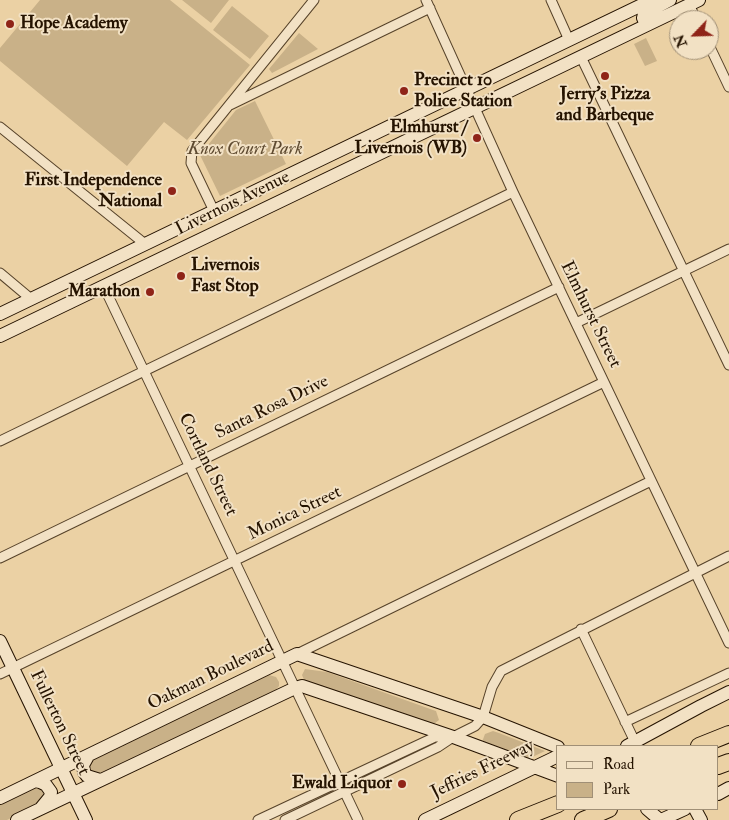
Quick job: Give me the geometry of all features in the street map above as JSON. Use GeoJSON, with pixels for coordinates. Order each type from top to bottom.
{"type":"FeatureCollection","features":[{"type":"Feature","properties":{"kind":"highway"},"geometry":{"type":"LineString","coordinates":[[702,745],[729,734]]}},
{"type":"Feature","properties":{"kind":"highway"},"geometry":{"type":"LineString","coordinates":[[518,820],[556,805]]}},
{"type":"Feature","properties":{"kind":"highway"},"geometry":{"type":"LineString","coordinates":[[583,820],[607,810]]}},
{"type":"Feature","properties":{"kind":"main road","name":"Livernois Avenue"},"geometry":{"type":"LineString","coordinates":[[0,314],[652,0]]}},
{"type":"Feature","properties":{"kind":"main road"},"geometry":{"type":"LineString","coordinates":[[646,25],[643,18],[644,14],[670,0]]}},
{"type":"Feature","properties":{"kind":"main road","name":"Livernois Avenue"},"geometry":{"type":"LineString","coordinates":[[0,336],[694,2]]}},
{"type":"Feature","properties":{"kind":"main road"},"geometry":{"type":"LineString","coordinates":[[514,89],[538,69],[601,38],[604,34],[600,25]]}},
{"type":"Feature","properties":{"kind":"main road"},"geometry":{"type":"LineString","coordinates":[[329,177],[326,169],[330,163],[390,134],[417,113]]}},
{"type":"Feature","properties":{"kind":"main road"},"geometry":{"type":"LineString","coordinates":[[139,270],[158,252],[213,225],[217,217],[214,211]]}},
{"type":"Feature","properties":{"kind":"main road","name":"Fullerton Street"},"geometry":{"type":"LineString","coordinates":[[0,641],[86,820]]}},
{"type":"Feature","properties":{"kind":"main road","name":"Oakman Boulevard"},"geometry":{"type":"LineString","coordinates":[[0,798],[297,654],[483,717],[556,746]]}},
{"type":"Feature","properties":{"kind":"main road"},"geometry":{"type":"LineString","coordinates":[[17,820],[302,686],[453,737],[556,775]]}},
{"type":"Feature","properties":{"kind":"main road"},"geometry":{"type":"LineString","coordinates":[[631,744],[729,692]]}},
{"type":"Feature","properties":{"kind":"main road"},"geometry":{"type":"LineString","coordinates":[[88,756],[83,765],[84,772],[87,776],[100,780]]}},
{"type":"Feature","properties":{"kind":"main road","name":"Jeffries Freeway"},"geometry":{"type":"LineString","coordinates":[[424,820],[556,757]]}},
{"type":"Feature","properties":{"kind":"main road"},"geometry":{"type":"LineString","coordinates":[[35,781],[46,785],[51,792],[50,797],[41,808]]}},
{"type":"Feature","properties":{"kind":"main road"},"geometry":{"type":"LineString","coordinates":[[649,810],[661,820],[684,810]]}},
{"type":"Feature","properties":{"kind":"street"},"geometry":{"type":"LineString","coordinates":[[214,211],[191,163],[194,147],[314,0]]}},
{"type":"Feature","properties":{"kind":"street"},"geometry":{"type":"LineString","coordinates":[[550,0],[569,40]]}},
{"type":"Feature","properties":{"kind":"street"},"geometry":{"type":"LineString","coordinates":[[227,107],[428,4]]}},
{"type":"Feature","properties":{"kind":"street","name":"Elmhurst Street"},"geometry":{"type":"LineString","coordinates":[[428,4],[513,192],[729,643]]}},
{"type":"Feature","properties":{"kind":"street"},"geometry":{"type":"LineString","coordinates":[[581,57],[729,365]]}},
{"type":"Feature","properties":{"kind":"street"},"geometry":{"type":"LineString","coordinates":[[716,60],[729,87]]}},
{"type":"Feature","properties":{"kind":"street"},"geometry":{"type":"LineString","coordinates":[[0,127],[145,244]]}},
{"type":"Feature","properties":{"kind":"street"},"geometry":{"type":"LineString","coordinates":[[0,441],[513,192]]}},
{"type":"Feature","properties":{"kind":"street"},"geometry":{"type":"LineString","coordinates":[[576,323],[729,249]]}},
{"type":"Feature","properties":{"kind":"street"},"geometry":{"type":"LineString","coordinates":[[0,273],[31,299]]}},
{"type":"Feature","properties":{"kind":"street","name":"Cortland Street"},"geometry":{"type":"LineString","coordinates":[[104,287],[358,820]]}},
{"type":"Feature","properties":{"kind":"street","name":"Santa Rosa Drive"},"geometry":{"type":"LineString","coordinates":[[0,558],[558,287]]}},
{"type":"Feature","properties":{"kind":"street","name":"Monica Street"},"geometry":{"type":"LineString","coordinates":[[0,674],[604,382]]}},
{"type":"Feature","properties":{"kind":"street"},"geometry":{"type":"LineString","coordinates":[[297,654],[652,481]]}},
{"type":"Feature","properties":{"kind":"street"},"geometry":{"type":"LineString","coordinates":[[285,820],[438,747],[475,726],[483,717],[492,687],[501,670],[729,556]]}},
{"type":"Feature","properties":{"kind":"street"},"geometry":{"type":"LineString","coordinates":[[581,629],[626,722],[631,744]]}},
{"type":"Feature","properties":{"kind":"street"},"geometry":{"type":"LineString","coordinates":[[626,722],[729,673]]}},
{"type":"Feature","properties":{"kind":"street"},"geometry":{"type":"LineString","coordinates":[[258,820],[435,737],[453,737]]}},
{"type":"Feature","properties":{"kind":"green space"},"geometry":{"type":"Polygon","coordinates":[[[40,0],[170,0],[250,65],[187,140],[164,122],[127,166],[0,61],[0,48],[40,0]]]}},
{"type":"Feature","properties":{"kind":"green space"},"geometry":{"type":"Polygon","coordinates":[[[182,0],[229,0],[211,23],[182,0]]]}},
{"type":"Feature","properties":{"kind":"green space"},"geometry":{"type":"Polygon","coordinates":[[[232,6],[269,36],[250,59],[213,30],[232,6]]]}},
{"type":"Feature","properties":{"kind":"green space"},"geometry":{"type":"Polygon","coordinates":[[[299,33],[318,49],[272,73],[269,69],[299,33]]]}},
{"type":"Feature","properties":{"kind":"green space"},"geometry":{"type":"Polygon","coordinates":[[[646,38],[657,61],[645,66],[634,44],[646,38]]]}},
{"type":"Feature","properties":{"kind":"green space","name":"Knox Court Park"},"geometry":{"type":"Polygon","coordinates":[[[255,101],[286,164],[220,196],[200,155],[236,110],[255,101]]]}},
{"type":"Feature","properties":{"kind":"green space"},"geometry":{"type":"Polygon","coordinates":[[[305,669],[327,672],[436,711],[439,720],[430,727],[305,682],[302,675],[305,669]]]}},
{"type":"Feature","properties":{"kind":"green space"},"geometry":{"type":"Polygon","coordinates":[[[269,675],[276,677],[279,682],[279,686],[275,691],[100,776],[92,776],[87,764],[92,760],[269,675]]]}},
{"type":"Feature","properties":{"kind":"green space"},"geometry":{"type":"Polygon","coordinates":[[[493,731],[545,751],[526,760],[482,742],[485,734],[493,731]]]}},
{"type":"Feature","properties":{"kind":"green space"},"geometry":{"type":"Polygon","coordinates":[[[36,787],[42,789],[46,794],[40,804],[7,820],[0,820],[0,804],[36,787]]]}},
{"type":"Feature","properties":{"kind":"place","name":"Hope Academy"},"geometry":{"type":"Point","coordinates":[10,24]}},
{"type":"Feature","properties":{"kind":"place","name":"Jerry's Pizza and Barbeque"},"geometry":{"type":"Point","coordinates":[605,76]}},
{"type":"Feature","properties":{"kind":"place","name":"Precinct 10 Police Station"},"geometry":{"type":"Point","coordinates":[404,91]}},
{"type":"Feature","properties":{"kind":"place","name":"Elmhurst / Livernois (WB)"},"geometry":{"type":"Point","coordinates":[477,138]}},
{"type":"Feature","properties":{"kind":"place","name":"First Independence National"},"geometry":{"type":"Point","coordinates":[172,191]}},
{"type":"Feature","properties":{"kind":"place","name":"Livernois Fast Stop"},"geometry":{"type":"Point","coordinates":[181,276]}},
{"type":"Feature","properties":{"kind":"place","name":"Marathon"},"geometry":{"type":"Point","coordinates":[150,292]}},
{"type":"Feature","properties":{"kind":"place","name":"Ewald Liquor"},"geometry":{"type":"Point","coordinates":[402,784]}}]}
